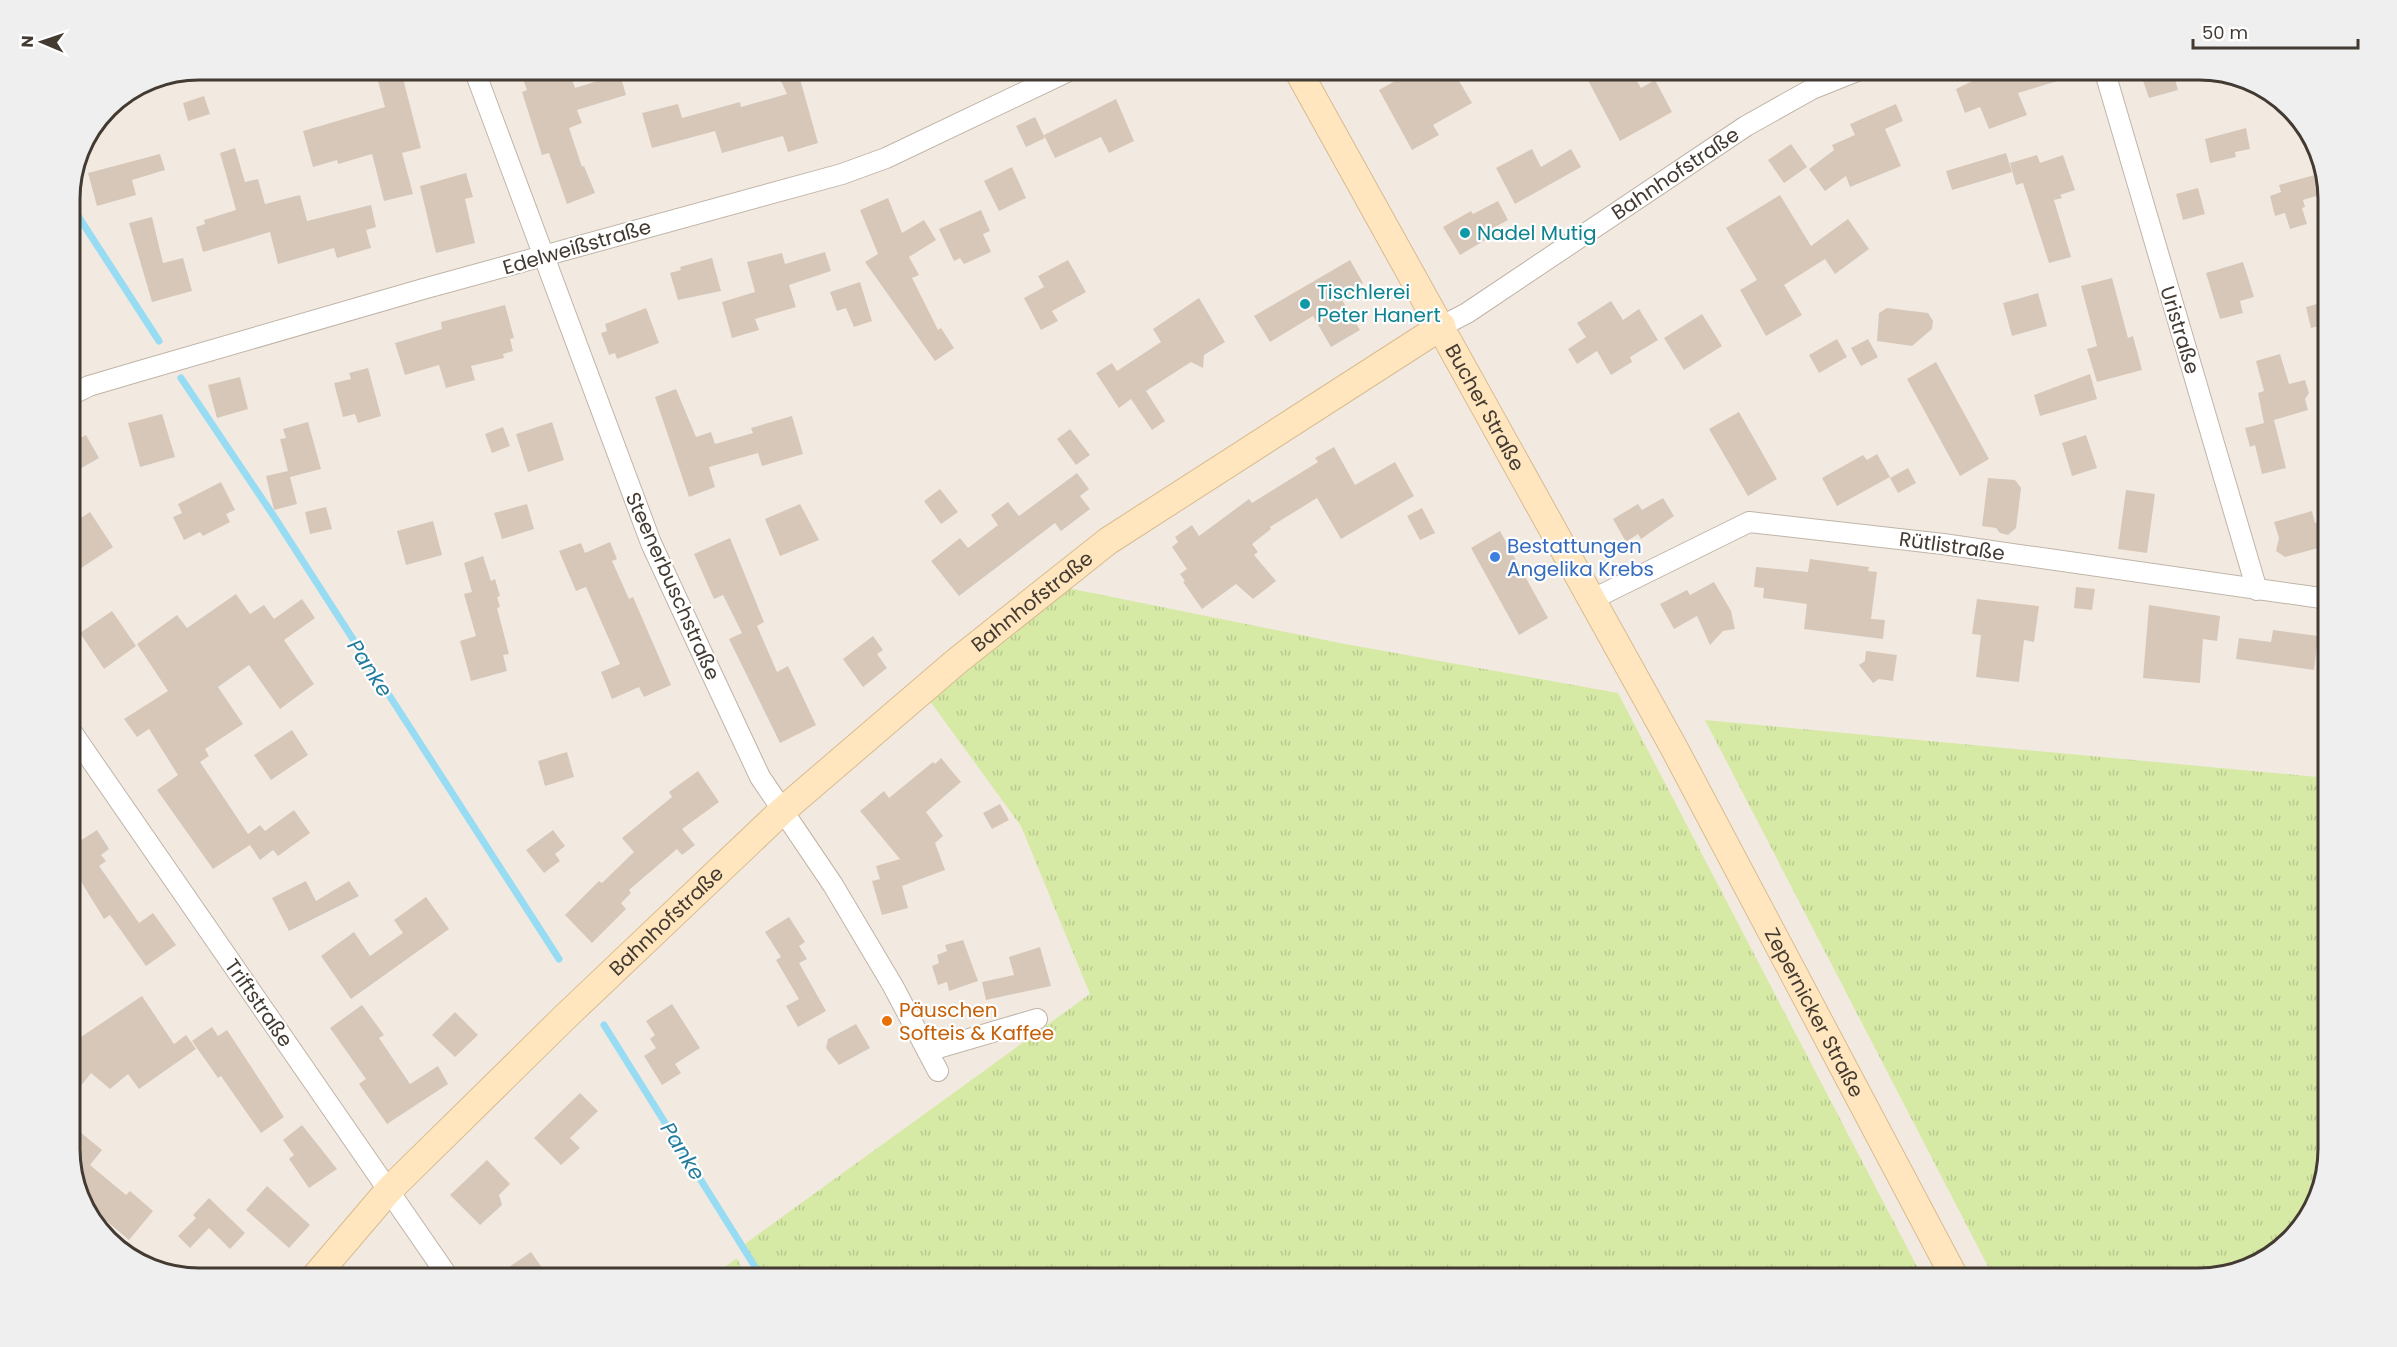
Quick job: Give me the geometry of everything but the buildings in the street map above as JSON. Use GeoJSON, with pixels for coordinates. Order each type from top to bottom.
{"type":"FeatureCollection","features":[{"type":"Feature","properties":{"kind":"street","name":"Steenerbuschstraße"},"geometry":{"type":"LineString","coordinates":[[478,79],[651,543],[760,777],[833,885],[938,1071]]}},
{"type":"Feature","properties":{"kind":"street","name":"Edelweißstraße"},"geometry":{"type":"LineString","coordinates":[[80,390],[132,373],[842,174],[886,158],[1052,79]]}},
{"type":"Feature","properties":{"kind":"street","name":"Bucher Straße"},"geometry":{"type":"LineString","coordinates":[[1303,79],[1442,326],[1513,462],[1673,746]]}},
{"type":"Feature","properties":{"kind":"street","name":"Bahnhofstraße"},"geometry":{"type":"LineString","coordinates":[[323,1268],[389,1190],[565,1017],[782,811],[957,661],[1108,541],[1442,326],[1486,301],[1746,126],[1812,89],[1837,79]]}},
{"type":"Feature","properties":{"kind":"street","name":"Uristraße"},"geometry":{"type":"LineString","coordinates":[[2107,79],[2257,590]]}},
{"type":"Feature","properties":{"kind":"street","name":"Rütlistraße"},"geometry":{"type":"LineString","coordinates":[[1591,600],[1749,522],[1931,543],[2317,598]]}},
{"type":"Feature","properties":{"kind":"street","name":"Triftstraße"},"geometry":{"type":"LineString","coordinates":[[80,744],[442,1268]]}},
{"type":"Feature","properties":{"kind":"street","name":"Zepernicker Straße"},"geometry":{"type":"LineString","coordinates":[[1673,746],[1951,1268]]}},
{"type":"Feature","properties":{"kind":"street"},"geometry":{"type":"LineString","coordinates":[[928,1051],[1036,1019]]}},
{"type":"Feature","properties":{"kind":"green space"},"geometry":{"type":"Polygon","coordinates":[[[1053,585],[1340,643],[1618,693],[1918,1268],[754,1268],[742,1246],[1090,994],[1021,826],[927,697],[1053,585]]]}},
{"type":"Feature","properties":{"kind":"green space"},"geometry":{"type":"Polygon","coordinates":[[[1705,720],[2318,777],[2318,1149],[2311,1187],[2297,1215],[2277,1238],[2265,1247],[2237,1261],[2222,1265],[2199,1268],[1989,1268],[1705,720]]]}},
{"type":"Feature","properties":{"kind":"green space"},"geometry":{"type":"Polygon","coordinates":[[[737,1258],[742,1268],[724,1268],[737,1258]]]}},
{"type":"Feature","properties":{"kind":"waterway","name":"Panke"},"geometry":{"type":"LineString","coordinates":[[80,219],[159,341]]}},
{"type":"Feature","properties":{"kind":"waterway","name":"Panke"},"geometry":{"type":"LineString","coordinates":[[181,378],[275,518],[559,959]]}},
{"type":"Feature","properties":{"kind":"waterway","name":"Panke"},"geometry":{"type":"LineString","coordinates":[[604,1025],[756,1268]]}},
{"type":"Feature","properties":{"kind":"place","name":"Nadel Mutig"},"geometry":{"type":"Point","coordinates":[1465,233]}},
{"type":"Feature","properties":{"kind":"place","name":"Tischlerei Peter Hanert"},"geometry":{"type":"Point","coordinates":[1305,304]}},
{"type":"Feature","properties":{"kind":"place","name":"Bestattungen Angelika Krebs"},"geometry":{"type":"Point","coordinates":[1495,557]}},
{"type":"Feature","properties":{"kind":"place","name":"Päuschen Softeis & Kaffee"},"geometry":{"type":"Point","coordinates":[887,1021]}}]}
